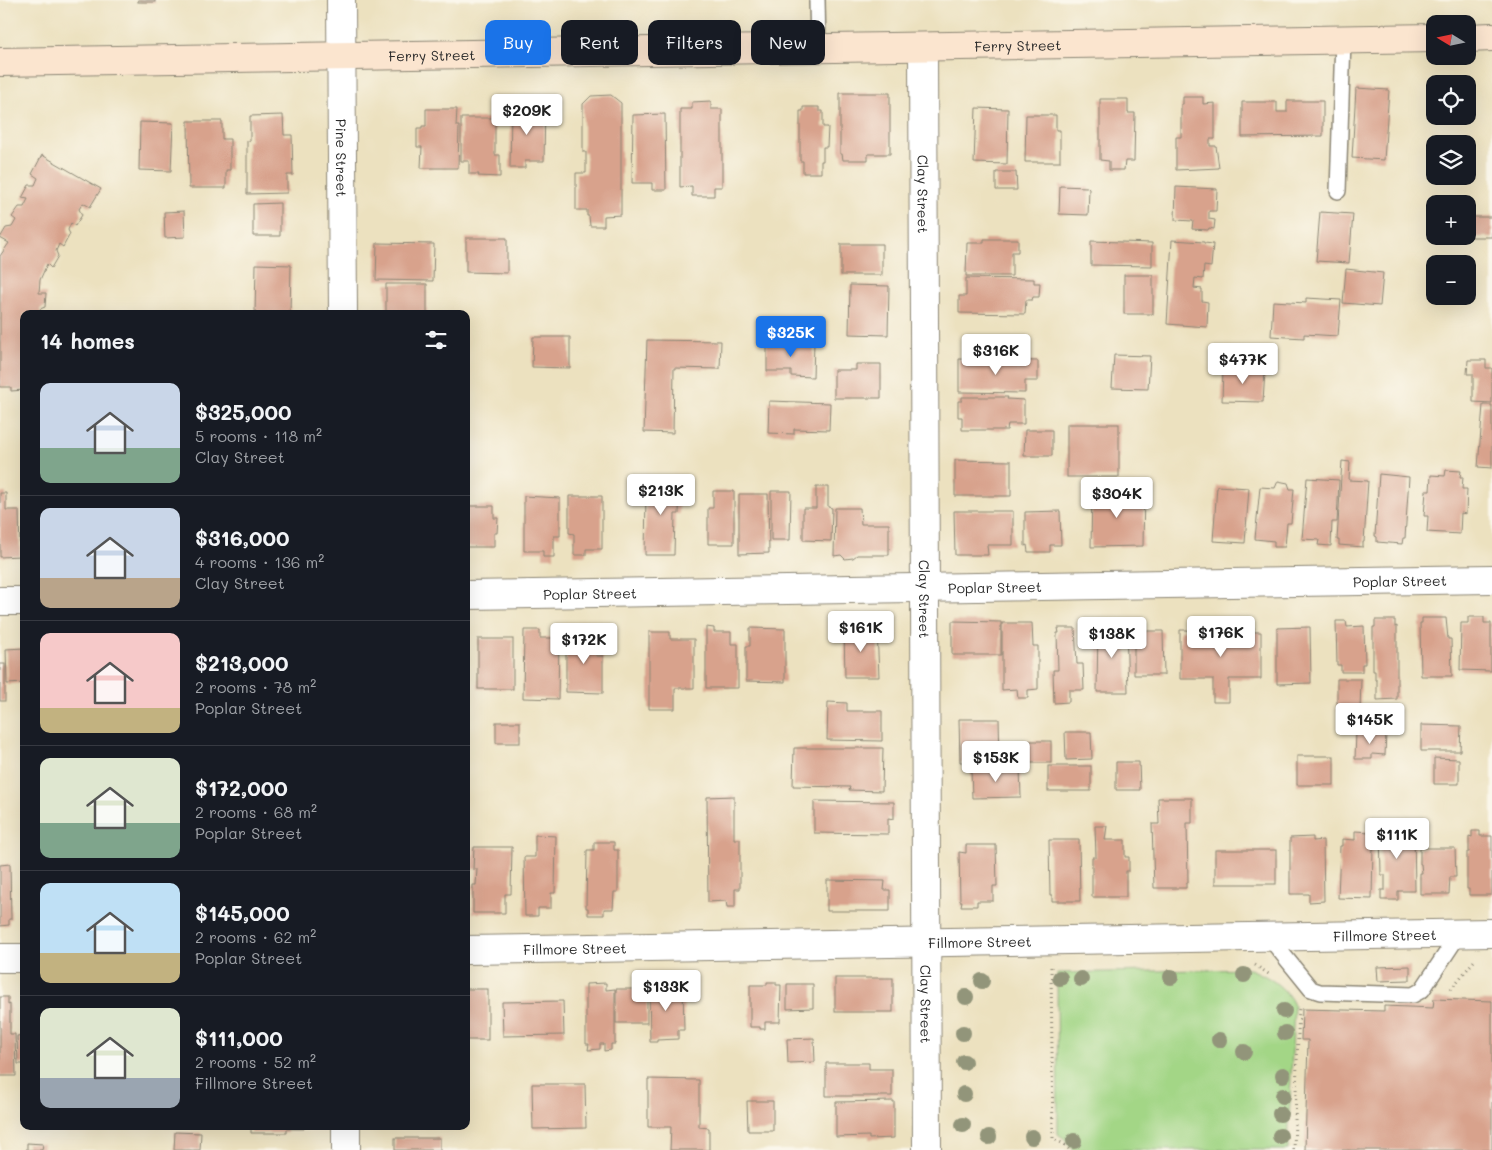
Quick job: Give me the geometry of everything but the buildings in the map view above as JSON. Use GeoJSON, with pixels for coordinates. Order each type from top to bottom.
{"type":"FeatureCollection","features":[{"type":"Feature","properties":{"kind":"main road"},"geometry":{"type":"LineString","coordinates":[[1476,38],[1492,37]]}},
{"type":"Feature","properties":{"kind":"main road","name":"Ferry Street"},"geometry":{"type":"LineString","coordinates":[[825,49],[1426,38]]}},
{"type":"Feature","properties":{"kind":"main road","name":"Ferry Street"},"geometry":{"type":"LineString","coordinates":[[0,62],[751,50]]}},
{"type":"Feature","properties":{"kind":"street","name":"Pine Street"},"geometry":{"type":"LineString","coordinates":[[341,0],[343,310]]}},
{"type":"Feature","properties":{"kind":"street","name":"Clay Street"},"geometry":{"type":"LineString","coordinates":[[923,48],[926,1150]]}},
{"type":"Feature","properties":{"kind":"street","name":"Poplar Street"},"geometry":{"type":"LineString","coordinates":[[470,595],[1492,579]]}},
{"type":"Feature","properties":{"kind":"street"},"geometry":{"type":"LineString","coordinates":[[0,601],[20,601]]}},
{"type":"Feature","properties":{"kind":"street","name":"Fillmore Street"},"geometry":{"type":"LineString","coordinates":[[470,950],[1492,933]]}},
{"type":"Feature","properties":{"kind":"street"},"geometry":{"type":"LineString","coordinates":[[0,958],[20,958]]}},
{"type":"Feature","properties":{"kind":"street"},"geometry":{"type":"LineString","coordinates":[[346,1130],[346,1150]]}},
{"type":"Feature","properties":{"kind":"lane"},"geometry":{"type":"LineString","coordinates":[[818,0],[818,20]]}},
{"type":"Feature","properties":{"kind":"lane"},"geometry":{"type":"LineString","coordinates":[[1338,190],[1343,40]]}},
{"type":"Feature","properties":{"kind":"lane"},"geometry":{"type":"LineString","coordinates":[[1268,936],[1311,989],[1320,992],[1413,995],[1422,990],[1459,934]]}},
{"type":"Feature","properties":{"kind":"path"},"geometry":{"type":"LineString","coordinates":[[1051,967],[1053,1139],[1064,1144],[1070,1150]]}},
{"type":"Feature","properties":{"kind":"path"},"geometry":{"type":"LineString","coordinates":[[1294,1150],[1299,1004]]}},
{"type":"Feature","properties":{"kind":"green space"},"geometry":{"type":"Polygon","coordinates":[[[1250,969],[1276,983],[1294,1005],[1288,1150],[1073,1150],[1065,1139],[1058,1134],[1057,973],[1250,969]]]}}]}
